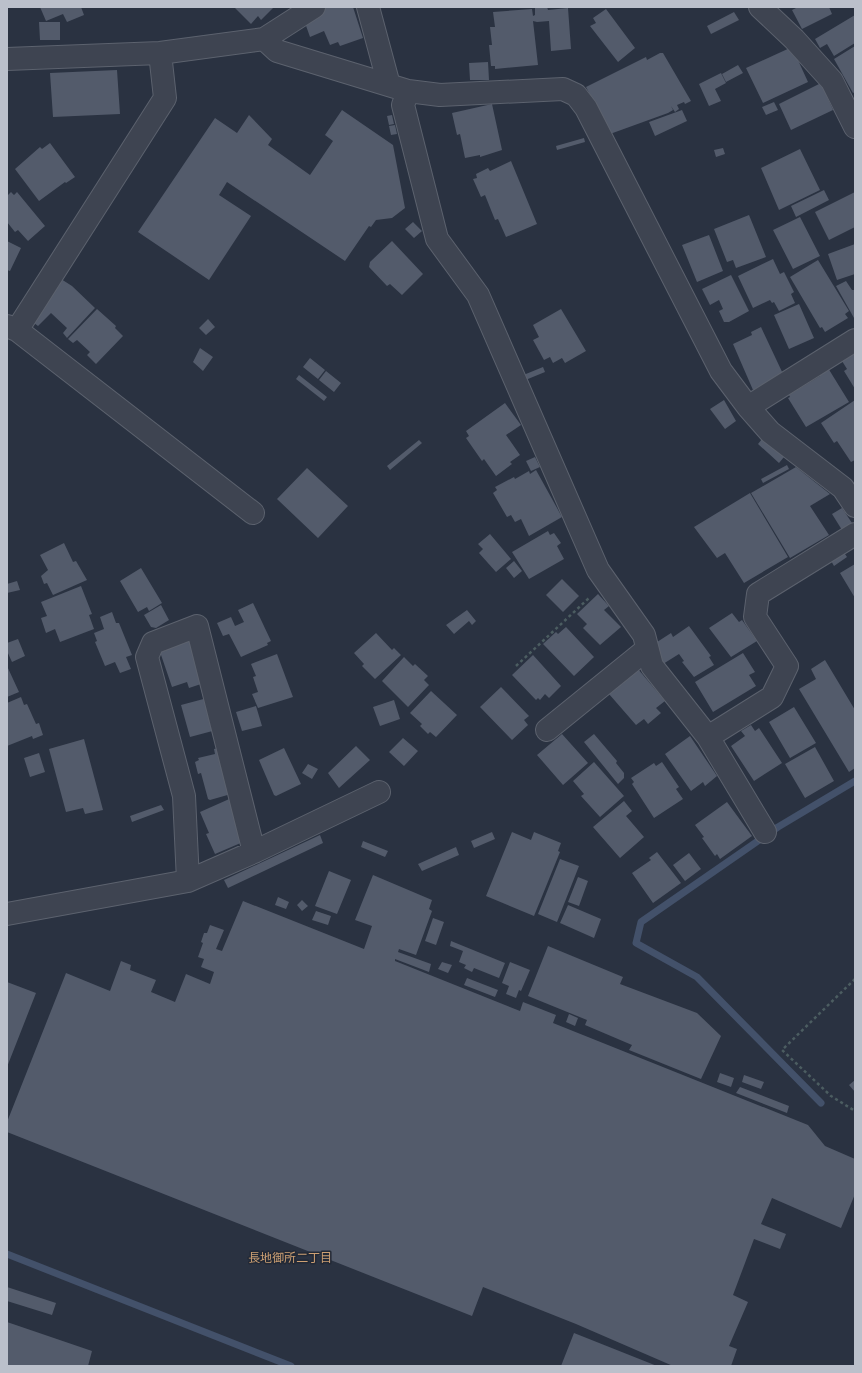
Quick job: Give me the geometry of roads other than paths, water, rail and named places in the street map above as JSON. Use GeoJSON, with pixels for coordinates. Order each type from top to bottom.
{"type":"FeatureCollection","features":[{"type":"Feature","properties":{"kind":"street"},"geometry":{"type":"LineString","coordinates":[[7,59],[160,54],[264,39],[314,7]]}},
{"type":"Feature","properties":{"kind":"street"},"geometry":{"type":"LineString","coordinates":[[368,7],[399,88],[437,239],[478,295],[598,570],[644,635],[652,666],[708,736],[765,832]]}},
{"type":"Feature","properties":{"kind":"street"},"geometry":{"type":"LineString","coordinates":[[760,7],[794,39],[832,80],[855,127]]}},
{"type":"Feature","properties":{"kind":"street"},"geometry":{"type":"LineString","coordinates":[[264,39],[277,52],[399,88],[440,95],[563,89],[576,95],[586,108],[721,370],[748,407],[770,432],[843,488],[855,506]]}},
{"type":"Feature","properties":{"kind":"street"},"geometry":{"type":"LineString","coordinates":[[160,54],[165,98],[12,328],[253,513]]}},
{"type":"Feature","properties":{"kind":"street"},"geometry":{"type":"LineString","coordinates":[[748,407],[855,340]]}},
{"type":"Feature","properties":{"kind":"street"},"geometry":{"type":"LineString","coordinates":[[708,736],[772,697],[787,666],[756,617],[758,594],[855,534]]}},
{"type":"Feature","properties":{"kind":"street"},"geometry":{"type":"LineString","coordinates":[[188,881],[184,796],[147,657],[153,643],[197,626],[254,852]]}},
{"type":"Feature","properties":{"kind":"street"},"geometry":{"type":"LineString","coordinates":[[547,730],[647,649]]}},
{"type":"Feature","properties":{"kind":"street"},"geometry":{"type":"LineString","coordinates":[[7,914],[188,881],[254,852],[379,792]]}},
{"type":"Feature","properties":{"kind":"waterway"},"geometry":{"type":"LineString","coordinates":[[821,1103],[697,977],[636,943],[641,922],[778,827],[855,781]]}},
{"type":"Feature","properties":{"kind":"waterway"},"geometry":{"type":"LineString","coordinates":[[7,1254],[291,1366]]}},
{"type":"Feature","properties":{"kind":"district","name":"長地御所二丁目"},"geometry":{"type":"Point","coordinates":[290,1258]}}]}
